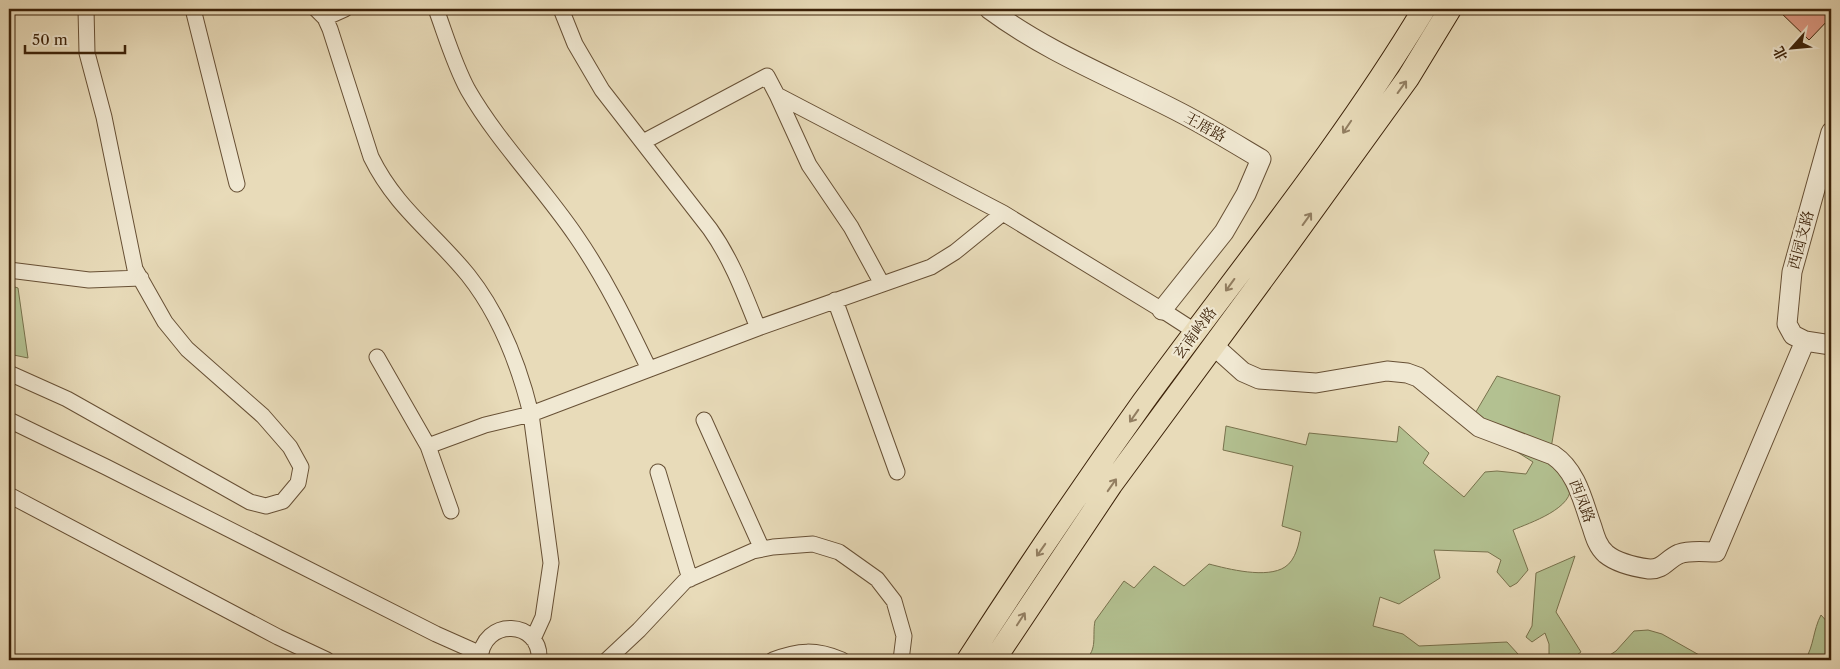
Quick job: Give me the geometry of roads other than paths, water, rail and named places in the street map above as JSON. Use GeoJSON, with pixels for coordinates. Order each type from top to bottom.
{"type":"FeatureCollection","features":[{"type":"Feature","properties":{"kind":"main road","name":"玄南岭路"},"geometry":{"type":"LineString","coordinates":[[968,660],[1009,597],[1144,402],[1340,136],[1424,9]]}},
{"type":"Feature","properties":{"kind":"main road","name":"玄南岭路"},"geometry":{"type":"LineString","coordinates":[[994,660],[1106,493],[1408,78],[1450,9]]}},
{"type":"Feature","properties":{"kind":"street"},"geometry":{"type":"LineString","coordinates":[[9,373],[67,399],[250,502],[266,506],[283,501],[298,483],[301,467],[290,447],[263,416],[187,349],[165,322],[135,269],[104,117],[87,53],[86,9]]}},
{"type":"Feature","properties":{"kind":"street"},"geometry":{"type":"LineString","coordinates":[[193,9],[237,184]]}},
{"type":"Feature","properties":{"kind":"street"},"geometry":{"type":"LineString","coordinates":[[345,9],[320,14],[330,29],[371,157],[379,173],[404,208],[467,274],[491,310],[519,373],[531,414],[551,563],[543,617],[533,639]]}},
{"type":"Feature","properties":{"kind":"street"},"geometry":{"type":"LineString","coordinates":[[436,9],[458,70],[468,89],[486,118],[576,235],[626,322],[649,369]]}},
{"type":"Feature","properties":{"kind":"street"},"geometry":{"type":"LineString","coordinates":[[561,9],[571,36],[583,60],[614,106],[725,251],[736,270],[758,328]]}},
{"type":"Feature","properties":{"kind":"street","name":"王厝路"},"geometry":{"type":"LineString","coordinates":[[989,9],[1029,37],[1181,113],[1261,158],[1246,194],[1224,232],[1162,310]]}},
{"type":"Feature","properties":{"kind":"street"},"geometry":{"type":"LineString","coordinates":[[643,142],[767,76],[809,165],[851,227],[882,284]]}},
{"type":"Feature","properties":{"kind":"street"},"geometry":{"type":"LineString","coordinates":[[776,95],[1003,213],[1196,332]]}},
{"type":"Feature","properties":{"kind":"street","name":"西园支路"},"geometry":{"type":"LineString","coordinates":[[1805,341],[1792,335],[1787,324],[1792,272],[1831,132]]}},
{"type":"Feature","properties":{"kind":"street"},"geometry":{"type":"LineString","coordinates":[[428,446],[485,425],[531,414],[758,328],[943,261],[968,243],[1003,213]]}},
{"type":"Feature","properties":{"kind":"street"},"geometry":{"type":"LineString","coordinates":[[9,270],[89,280],[141,278]]}},
{"type":"Feature","properties":{"kind":"street"},"geometry":{"type":"LineString","coordinates":[[835,300],[897,472]]}},
{"type":"Feature","properties":{"kind":"street"},"geometry":{"type":"LineString","coordinates":[[1805,341],[1831,345]]}},
{"type":"Feature","properties":{"kind":"street","name":"西凤路"},"geometry":{"type":"LineString","coordinates":[[1214,346],[1243,372],[1259,379],[1316,383],[1387,371],[1401,372],[1418,377],[1479,427],[1553,455],[1564,463],[1574,477],[1601,549],[1616,560],[1654,569],[1665,565],[1679,554],[1716,552],[1805,341]]}},
{"type":"Feature","properties":{"kind":"street"},"geometry":{"type":"LineString","coordinates":[[377,357],[428,446],[451,511]]}},
{"type":"Feature","properties":{"kind":"street"},"geometry":{"type":"LineString","coordinates":[[9,420],[106,467],[481,657],[483,644],[491,634],[502,629],[516,628],[527,633],[533,639],[540,653],[539,660]]}},
{"type":"Feature","properties":{"kind":"street"},"geometry":{"type":"LineString","coordinates":[[704,420],[762,549]]}},
{"type":"Feature","properties":{"kind":"street"},"geometry":{"type":"LineString","coordinates":[[658,472],[690,579]]}},
{"type":"Feature","properties":{"kind":"street"},"geometry":{"type":"LineString","coordinates":[[9,496],[278,637],[327,660]]}},
{"type":"Feature","properties":{"kind":"street"},"geometry":{"type":"LineString","coordinates":[[607,660],[686,581],[753,551],[813,544],[839,552],[877,579],[894,601],[904,636],[901,660]]}},
{"type":"Feature","properties":{"kind":"street"},"geometry":{"type":"LineString","coordinates":[[773,660],[801,651],[827,654],[842,660]]}}]}
